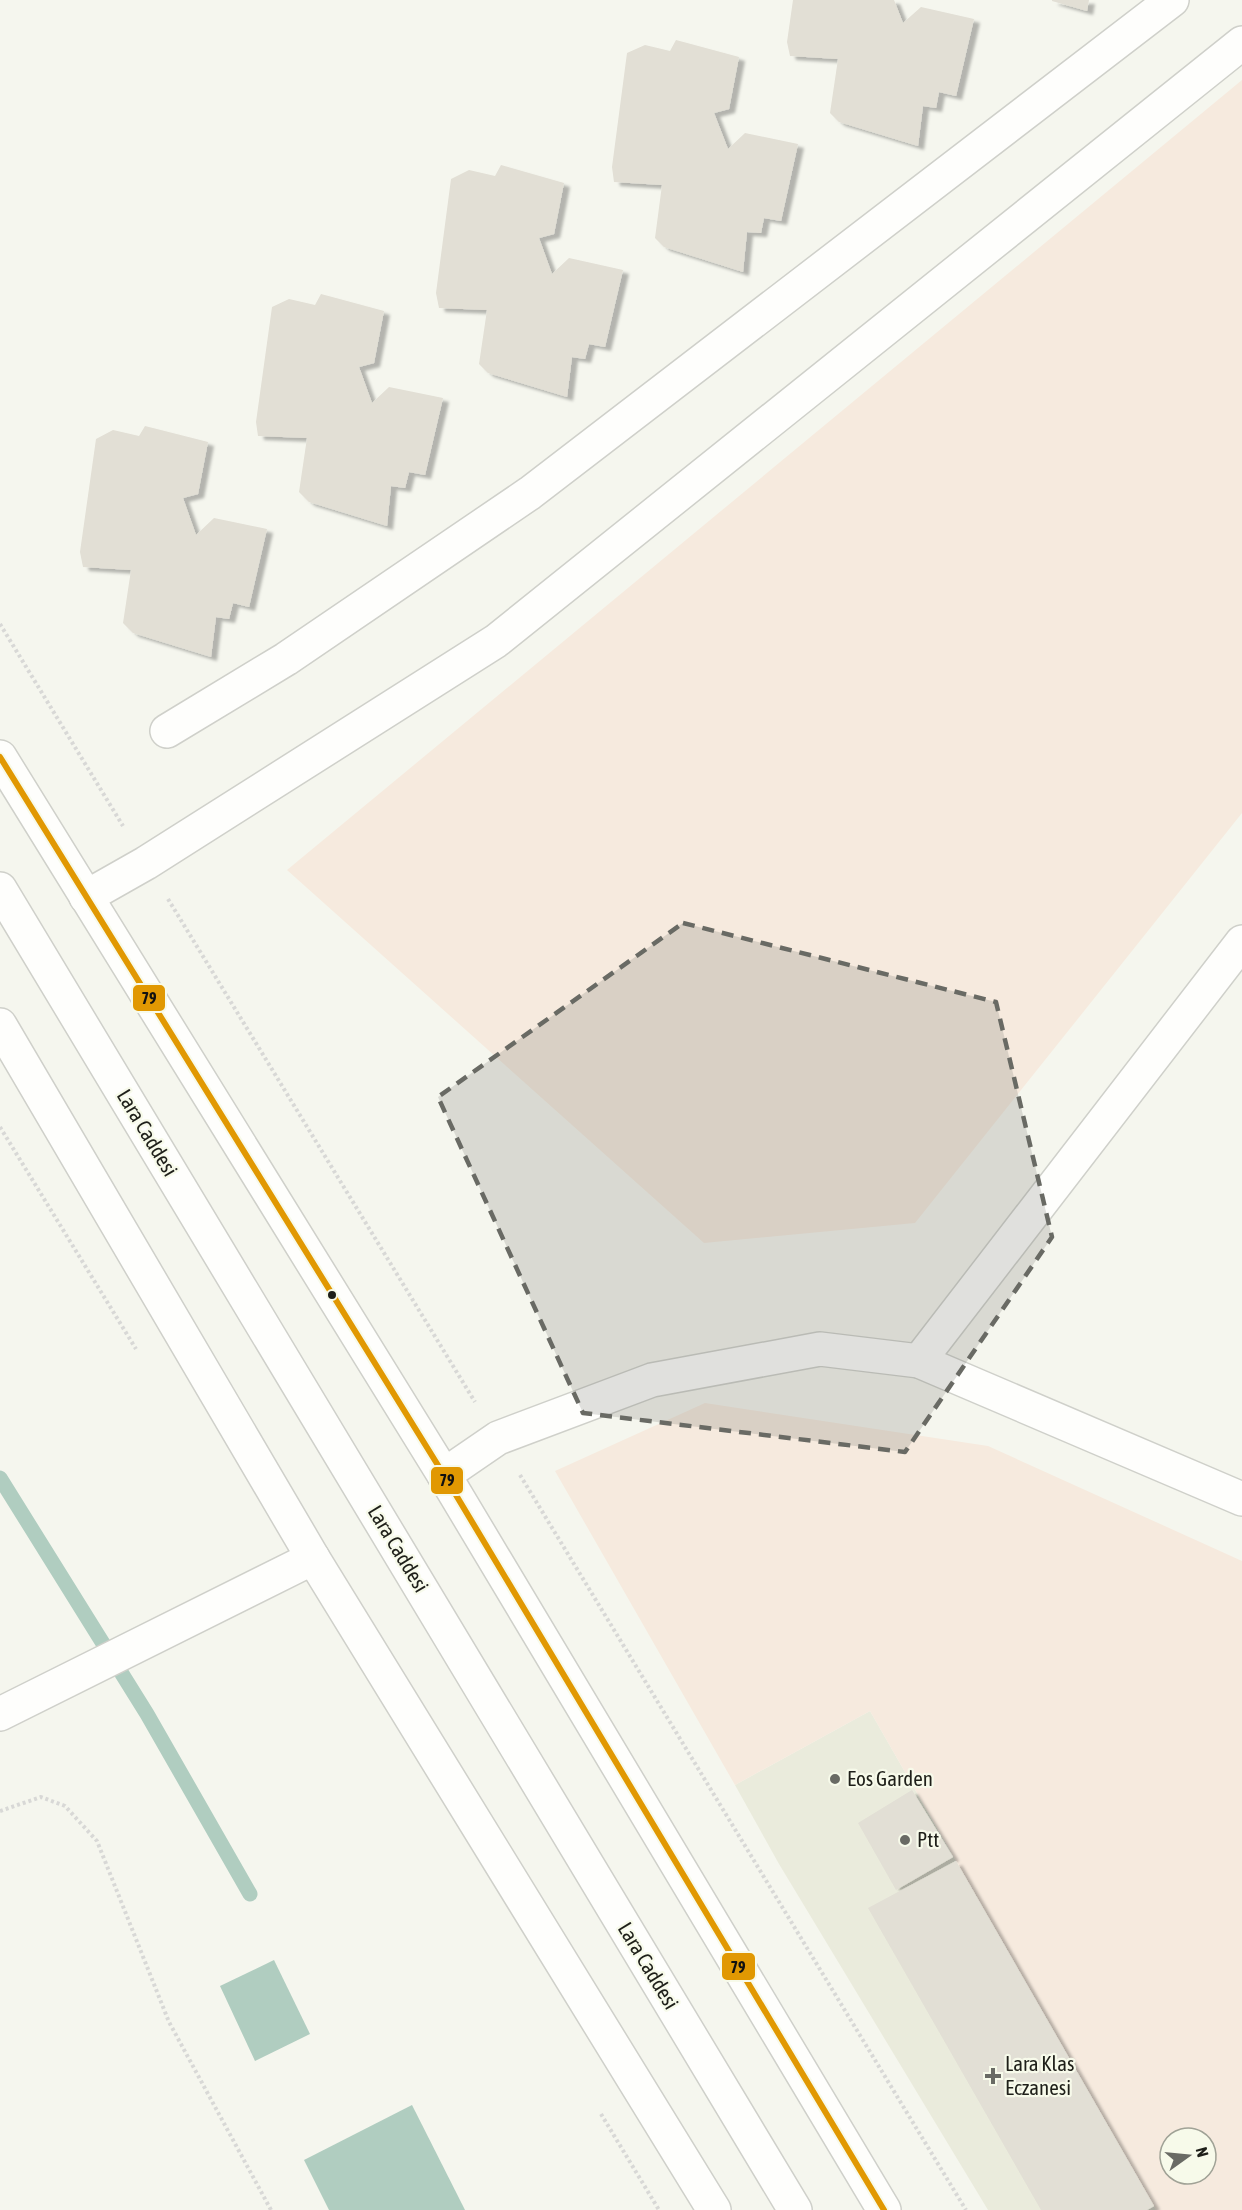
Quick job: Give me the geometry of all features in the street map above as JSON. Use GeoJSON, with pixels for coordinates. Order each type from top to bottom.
{"type":"FeatureCollection","features":[{"type":"Feature","properties":{"kind":"street"},"geometry":{"type":"LineString","coordinates":[[167,731],[286,659],[530,493],[1172,0]]}},
{"type":"Feature","properties":{"kind":"street"},"geometry":{"type":"LineString","coordinates":[[86,897],[146,863],[496,640],[1242,44]]}},
{"type":"Feature","properties":{"kind":"street"},"geometry":{"type":"LineString","coordinates":[[0,757],[444,1475],[884,2210]]}},
{"type":"Feature","properties":{"kind":"street","name":"Lara Caddesi"},"geometry":{"type":"LineString","coordinates":[[0,889],[795,2210]]}},
{"type":"Feature","properties":{"kind":"street"},"geometry":{"type":"LineString","coordinates":[[919,1361],[1242,942]]}},
{"type":"Feature","properties":{"kind":"street"},"geometry":{"type":"LineString","coordinates":[[0,1025],[313,1558],[714,2210]]}},
{"type":"Feature","properties":{"kind":"street"},"geometry":{"type":"LineString","coordinates":[[444,1475],[498,1438],[652,1380],[820,1349],[919,1361],[1242,1499]]}},
{"type":"Feature","properties":{"kind":"street"},"geometry":{"type":"LineString","coordinates":[[0,1714],[313,1558]]}},
{"type":"Feature","properties":{"kind":"path"},"geometry":{"type":"LineString","coordinates":[[0,1811],[41,1797],[65,1806],[97,1841],[169,2022],[271,2210]]}},
{"type":"Feature","properties":{"kind":"highlighted area"},"geometry":{"type":"Polygon","coordinates":[[[683,923],[996,1002],[1052,1237],[905,1452],[583,1413],[438,1097],[683,923]]]}},
{"type":"Feature","properties":{"kind":"shaded area"},"geometry":{"type":"Polygon","coordinates":[[[1242,80],[1242,813],[915,1223],[704,1243],[287,870],[1242,80]]]}},
{"type":"Feature","properties":{"kind":"shaded area"},"geometry":{"type":"Polygon","coordinates":[[[705,1403],[988,1446],[1242,1561],[1242,2210],[1156,2210],[870,1711],[735,1785],[555,1471],[705,1403]]]}},
{"type":"Feature","properties":{"kind":"shaded area"},"geometry":{"type":"Polygon","coordinates":[[[870,1711],[1156,2210],[988,2210],[779,1864],[735,1785],[870,1711]]]}},
{"type":"Feature","properties":{"kind":"shaded area"},"geometry":{"type":"Polygon","coordinates":[[[274,1960],[310,2034],[255,2061],[220,1986],[274,1960]]]}},
{"type":"Feature","properties":{"kind":"shaded area"},"geometry":{"type":"Polygon","coordinates":[[[412,2105],[465,2210],[329,2210],[304,2160],[412,2105]]]}},
{"type":"Feature","properties":{"kind":"building"},"geometry":{"type":"Polygon","coordinates":[[[793,0],[894,0],[903,23],[921,7],[974,19],[956,96],[939,92],[936,108],[923,106],[918,146],[839,122],[830,113],[838,59],[790,56],[787,42],[793,0]]]}},
{"type":"Feature","properties":{"kind":"building"},"geometry":{"type":"Polygon","coordinates":[[[1052,0],[1089,0],[1087,11],[1052,0]]]}},
{"type":"Feature","properties":{"kind":"building"},"geometry":{"type":"Polygon","coordinates":[[[676,40],[739,57],[729,109],[714,113],[728,149],[745,133],[798,144],[781,221],[764,218],[761,233],[747,232],[743,272],[664,247],[655,238],[662,185],[614,182],[612,167],[627,53],[645,45],[670,51],[676,40]]]}},
{"type":"Feature","properties":{"kind":"building"},"geometry":{"type":"Polygon","coordinates":[[[501,165],[564,183],[554,234],[539,238],[552,274],[569,258],[623,270],[605,347],[589,344],[585,359],[572,357],[567,397],[488,373],[479,364],[487,310],[439,308],[436,293],[451,179],[469,170],[495,176],[501,165]]]}},
{"type":"Feature","properties":{"kind":"building"},"geometry":{"type":"Polygon","coordinates":[[[321,294],[384,311],[374,363],[359,367],[372,403],[389,387],[443,398],[425,475],[409,472],[405,488],[391,486],[387,526],[309,502],[299,492],[307,438],[258,436],[256,422],[272,307],[289,299],[315,305],[321,294]]]}},
{"type":"Feature","properties":{"kind":"building"},"geometry":{"type":"Polygon","coordinates":[[[145,426],[208,442],[198,494],[183,498],[196,535],[214,518],[267,529],[249,607],[233,603],[229,619],[216,617],[211,657],[133,633],[123,623],[131,570],[83,567],[80,552],[96,439],[113,430],[139,436],[145,426]]]}},
{"type":"Feature","properties":{"kind":"building","name":"Ptt"},"geometry":{"type":"Polygon","coordinates":[[[912,1790],[953,1857],[896,1890],[858,1823],[912,1790]]]}},
{"type":"Feature","properties":{"kind":"building"},"geometry":{"type":"Polygon","coordinates":[[[956,1861],[1154,2206],[1147,2210],[1041,2210],[868,1908],[956,1861]]]}},
{"type":"Feature","properties":{"kind":"waterway"},"geometry":{"type":"LineString","coordinates":[[0,1478],[147,1714],[250,1894]]}},
{"type":"Feature","properties":{"kind":"transit line","name":"79"},"geometry":{"type":"LineString","coordinates":[[0,757],[444,1475],[884,2210]]}},
{"type":"Feature","properties":{"kind":"place","name":"Eos Garden"},"geometry":{"type":"Point","coordinates":[835,1779]}},
{"type":"Feature","properties":{"kind":"place","name":"Ptt"},"geometry":{"type":"Point","coordinates":[905,1840]}},
{"type":"Feature","properties":{"kind":"place","name":"Lara Klas Eczanesi"},"geometry":{"type":"Point","coordinates":[993,2076]}}]}
